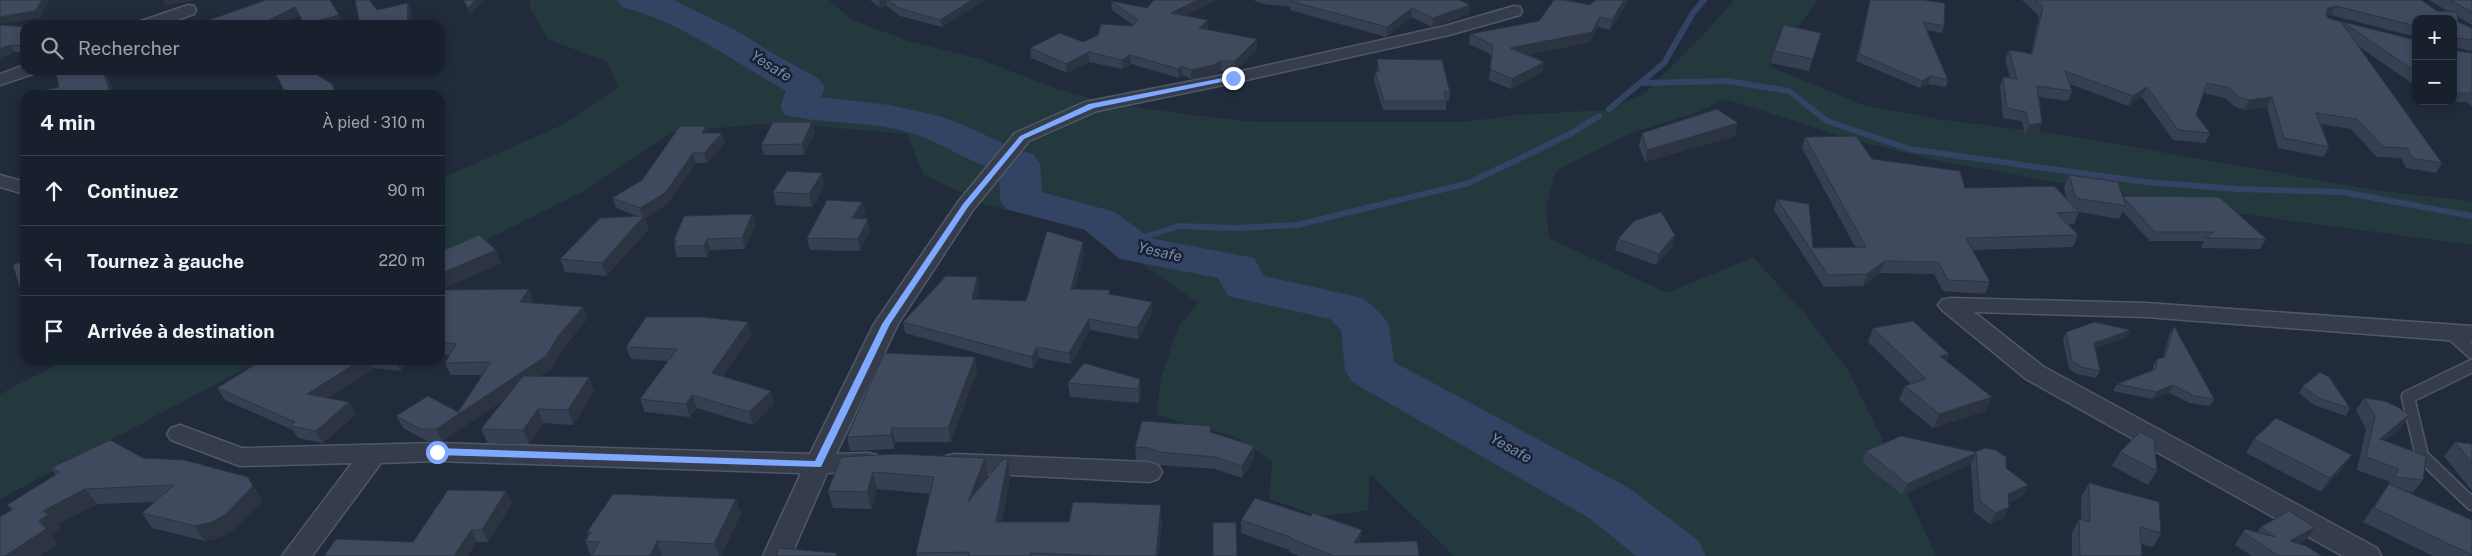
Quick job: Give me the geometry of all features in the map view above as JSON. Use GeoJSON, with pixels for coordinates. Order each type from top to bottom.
{"type":"FeatureCollection","features":[{"type":"Feature","properties":{"kind":"street"},"geometry":{"type":"LineString","coordinates":[[161,20],[188,10]]}},
{"type":"Feature","properties":{"kind":"street"},"geometry":{"type":"LineString","coordinates":[[777,556],[818,464],[886,324],[965,206],[1022,137],[1092,106],[1233,78],[1449,30],[1514,10]]}},
{"type":"Feature","properties":{"kind":"street"},"geometry":{"type":"LineString","coordinates":[[0,80],[20,73]]}},
{"type":"Feature","properties":{"kind":"street"},"geometry":{"type":"LineString","coordinates":[[0,181],[20,187]]}},
{"type":"Feature","properties":{"kind":"street"},"geometry":{"type":"LineString","coordinates":[[2367,556],[2035,373],[1950,305],[2025,304],[2201,313],[2462,333]]}},
{"type":"Feature","properties":{"kind":"street"},"geometry":{"type":"LineString","coordinates":[[180,434],[240,458],[375,452],[437,452],[818,464],[890,460]]}},
{"type":"Feature","properties":{"kind":"street"},"geometry":{"type":"LineString","coordinates":[[296,556],[375,452]]}},
{"type":"Feature","properties":{"kind":"street"},"geometry":{"type":"LineString","coordinates":[[930,461],[1149,472]]}},
{"type":"Feature","properties":{"kind":"lane"},"geometry":{"type":"LineString","coordinates":[[2462,333],[2472,352]]}},
{"type":"Feature","properties":{"kind":"lane"},"geometry":{"type":"LineString","coordinates":[[2472,366],[2408,397],[2422,456],[2472,504]]}},
{"type":"Feature","properties":{"kind":"green space"},"geometry":{"type":"Polygon","coordinates":[[[530,0],[829,0],[852,20],[909,41],[980,59],[1054,88],[1107,103],[1257,122],[1463,122],[1517,115],[1604,110],[1644,94],[1704,34],[1734,0],[1818,0],[1769,66],[1863,105],[1937,119],[2071,136],[2380,191],[2472,201],[2472,245],[2205,209],[1934,160],[1853,140],[1725,99],[1699,112],[1631,133],[1556,171],[1546,208],[1549,238],[1667,293],[1753,257],[1804,313],[1848,370],[1936,556],[1454,556],[1370,474],[1368,511],[1319,516],[1269,499],[1272,461],[1235,437],[1156,415],[1161,379],[1178,327],[1198,303],[1094,231],[986,205],[923,174],[907,134],[777,123],[672,132],[584,191],[445,260],[445,177],[562,125],[618,87],[607,62],[548,39],[530,8],[530,0]]]}},
{"type":"Feature","properties":{"kind":"green space"},"geometry":{"type":"Polygon","coordinates":[[[55,365],[252,365],[0,499],[0,394],[55,365]]]}},
{"type":"Feature","properties":{"kind":"building"},"geometry":{"type":"Polygon","coordinates":[[[0,0],[42,0],[35,11],[0,17],[0,0]]]}},
{"type":"Feature","properties":{"kind":"building"},"geometry":{"type":"Polygon","coordinates":[[[266,0],[330,0],[339,15],[320,20],[302,20],[295,7],[269,20],[209,20],[266,0]]]}},
{"type":"Feature","properties":{"kind":"building"},"geometry":{"type":"Polygon","coordinates":[[[355,0],[369,0],[377,10],[408,3],[407,20],[359,20],[355,0]]]}},
{"type":"Feature","properties":{"kind":"building"},"geometry":{"type":"Polygon","coordinates":[[[464,0],[475,0],[468,8],[464,0]]]}},
{"type":"Feature","properties":{"kind":"building"},"geometry":{"type":"Polygon","coordinates":[[[888,0],[972,0],[940,20],[899,8],[888,0]]]}},
{"type":"Feature","properties":{"kind":"building"},"geometry":{"type":"Polygon","coordinates":[[[1154,0],[1198,0],[1171,13],[1208,20],[1199,28],[1257,39],[1235,61],[1221,61],[1213,65],[1191,70],[1182,66],[1178,69],[1130,55],[1122,60],[1089,52],[1066,64],[1030,48],[1060,33],[1083,42],[1098,35],[1101,24],[1132,26],[1138,20],[1111,1],[1147,8],[1154,0]]]}},
{"type":"Feature","properties":{"kind":"building"},"geometry":{"type":"Polygon","coordinates":[[[1291,0],[1459,0],[1470,5],[1433,18],[1412,8],[1387,27],[1291,0]]]}},
{"type":"Feature","properties":{"kind":"building"},"geometry":{"type":"Polygon","coordinates":[[[1554,0],[1590,5],[1596,0],[1624,0],[1612,20],[1600,17],[1592,32],[1510,48],[1544,62],[1512,79],[1490,69],[1493,45],[1470,34],[1539,21],[1554,0]]]}},
{"type":"Feature","properties":{"kind":"building"},"geometry":{"type":"Polygon","coordinates":[[[1870,0],[1923,0],[1945,3],[1944,26],[1923,22],[1948,80],[1931,76],[1922,81],[1859,54],[1870,0]]]}},
{"type":"Feature","properties":{"kind":"building"},"geometry":{"type":"Polygon","coordinates":[[[2035,0],[2421,0],[2437,11],[2457,12],[2458,22],[2472,28],[2472,40],[2457,38],[2457,15],[2412,15],[2412,25],[2336,6],[2328,8],[2326,14],[2328,18],[2341,22],[2442,163],[2412,158],[2407,148],[2383,147],[2357,119],[2316,113],[2329,147],[2284,138],[2272,97],[2249,100],[2239,97],[2230,88],[2207,83],[2196,115],[2210,133],[2178,130],[2147,87],[2133,96],[2065,71],[2072,91],[2037,86],[2042,123],[2029,125],[2026,112],[2007,108],[2003,77],[2017,79],[2009,50],[2032,54],[2043,7],[2035,0]]]}},
{"type":"Feature","properties":{"kind":"building"},"geometry":{"type":"Polygon","coordinates":[[[2450,0],[2472,0],[2472,12],[2450,0]]]}},
{"type":"Feature","properties":{"kind":"building"},"geometry":{"type":"Polygon","coordinates":[[[2343,22],[2412,39],[2412,69],[2343,22]]]}},
{"type":"Feature","properties":{"kind":"building"},"geometry":{"type":"Polygon","coordinates":[[[0,25],[20,27],[20,46],[10,45],[0,49],[0,25]]]}},
{"type":"Feature","properties":{"kind":"building"},"geometry":{"type":"Polygon","coordinates":[[[1784,25],[1821,33],[1813,59],[1774,51],[1784,25]]]}},
{"type":"Feature","properties":{"kind":"building"},"geometry":{"type":"Polygon","coordinates":[[[2457,51],[2472,53],[2472,93],[2457,93],[2457,51]]]}},
{"type":"Feature","properties":{"kind":"building"},"geometry":{"type":"Polygon","coordinates":[[[1377,59],[1442,60],[1450,92],[1444,92],[1446,101],[1384,101],[1375,72],[1379,72],[1377,59]]]}},
{"type":"Feature","properties":{"kind":"building"},"geometry":{"type":"Polygon","coordinates":[[[56,75],[104,75],[109,90],[45,90],[59,87],[56,75]]]}},
{"type":"Feature","properties":{"kind":"building"},"geometry":{"type":"Polygon","coordinates":[[[276,75],[317,75],[332,84],[335,90],[284,90],[276,75]]]}},
{"type":"Feature","properties":{"kind":"building"},"geometry":{"type":"Polygon","coordinates":[[[1717,109],[1738,123],[1647,150],[1642,133],[1717,109]]]}},
{"type":"Feature","properties":{"kind":"building"},"geometry":{"type":"Polygon","coordinates":[[[773,122],[812,122],[802,144],[761,145],[773,122]]]}},
{"type":"Feature","properties":{"kind":"building"},"geometry":{"type":"Polygon","coordinates":[[[680,126],[706,126],[702,133],[722,133],[704,153],[693,153],[665,193],[640,208],[612,198],[642,180],[680,126]]]}},
{"type":"Feature","properties":{"kind":"building"},"geometry":{"type":"Polygon","coordinates":[[[1856,136],[1872,159],[1960,171],[1965,188],[2054,186],[2079,212],[2057,213],[2078,235],[1966,238],[1990,282],[1948,280],[1938,262],[1885,261],[1867,274],[1828,275],[1777,199],[1809,204],[1813,248],[1866,247],[1805,137],[1856,136]]]}},
{"type":"Feature","properties":{"kind":"building"},"geometry":{"type":"Polygon","coordinates":[[[787,171],[822,173],[809,194],[773,192],[787,171]]]}},
{"type":"Feature","properties":{"kind":"building"},"geometry":{"type":"Polygon","coordinates":[[[2069,175],[2118,182],[2126,206],[2076,198],[2069,175]]]}},
{"type":"Feature","properties":{"kind":"building"},"geometry":{"type":"Polygon","coordinates":[[[2122,196],[2219,197],[2266,239],[2206,238],[2214,232],[2155,232],[2122,196]]]}},
{"type":"Feature","properties":{"kind":"building"},"geometry":{"type":"Polygon","coordinates":[[[827,200],[862,202],[852,218],[868,219],[858,239],[807,238],[827,200]]]}},
{"type":"Feature","properties":{"kind":"building"},"geometry":{"type":"Polygon","coordinates":[[[1661,212],[1675,235],[1659,254],[1618,239],[1634,221],[1661,212]]]}},
{"type":"Feature","properties":{"kind":"building"},"geometry":{"type":"Polygon","coordinates":[[[752,214],[742,238],[707,239],[704,246],[674,246],[677,240],[674,240],[684,216],[752,214]]]}},
{"type":"Feature","properties":{"kind":"building"},"geometry":{"type":"Polygon","coordinates":[[[644,216],[602,263],[560,259],[600,218],[644,216]]]}},
{"type":"Feature","properties":{"kind":"building"},"geometry":{"type":"Polygon","coordinates":[[[1047,231],[1083,242],[1071,289],[1110,290],[1109,294],[1152,302],[1137,328],[1089,319],[1069,353],[1037,347],[1032,357],[903,322],[946,276],[977,277],[972,299],[1026,301],[1047,231]]]}},
{"type":"Feature","properties":{"kind":"building"},"geometry":{"type":"Polygon","coordinates":[[[479,235],[496,250],[445,272],[445,250],[479,235]]]}},
{"type":"Feature","properties":{"kind":"building"},"geometry":{"type":"Polygon","coordinates":[[[20,262],[20,289],[13,265],[20,262]]]}},
{"type":"Feature","properties":{"kind":"building"},"geometry":{"type":"Polygon","coordinates":[[[529,289],[520,302],[583,307],[559,335],[546,356],[436,429],[420,429],[396,416],[428,396],[458,412],[491,362],[445,363],[456,344],[445,343],[445,290],[529,289]]]}},
{"type":"Feature","properties":{"kind":"building"},"geometry":{"type":"Polygon","coordinates":[[[646,317],[702,317],[748,322],[712,373],[771,391],[749,412],[692,395],[686,404],[640,399],[677,349],[626,347],[646,317]]]}},
{"type":"Feature","properties":{"kind":"building"},"geometry":{"type":"Polygon","coordinates":[[[1913,321],[1949,354],[1940,356],[1992,397],[1939,414],[1905,386],[1926,379],[1873,328],[1913,321]]]}},
{"type":"Feature","properties":{"kind":"building"},"geometry":{"type":"Polygon","coordinates":[[[2094,322],[2131,330],[2094,343],[2100,371],[2081,367],[2072,361],[2066,332],[2094,322]]]}},
{"type":"Feature","properties":{"kind":"building"},"geometry":{"type":"Polygon","coordinates":[[[2174,326],[2214,399],[2194,396],[2173,385],[2156,392],[2117,384],[2156,369],[2157,359],[2165,357],[2174,326]]]}},
{"type":"Feature","properties":{"kind":"building"},"geometry":{"type":"Polygon","coordinates":[[[884,353],[975,357],[948,428],[892,428],[891,435],[847,437],[884,353]]]}},
{"type":"Feature","properties":{"kind":"building"},"geometry":{"type":"Polygon","coordinates":[[[1084,363],[1140,379],[1138,389],[1068,383],[1084,363]]]}},
{"type":"Feature","properties":{"kind":"building"},"geometry":{"type":"Polygon","coordinates":[[[254,365],[353,365],[307,394],[349,402],[316,431],[290,426],[295,422],[217,388],[254,365]]]}},
{"type":"Feature","properties":{"kind":"building"},"geometry":{"type":"Polygon","coordinates":[[[2320,372],[2329,377],[2350,408],[2318,398],[2303,386],[2320,372]]]}},
{"type":"Feature","properties":{"kind":"building"},"geometry":{"type":"Polygon","coordinates":[[[523,376],[589,377],[568,410],[538,409],[523,430],[481,429],[523,376]]]}},
{"type":"Feature","properties":{"kind":"building"},"geometry":{"type":"Polygon","coordinates":[[[2364,398],[2384,401],[2398,407],[2409,415],[2380,439],[2426,456],[2423,480],[2394,477],[2399,469],[2366,457],[2375,416],[2364,398]]]}},
{"type":"Feature","properties":{"kind":"building"},"geometry":{"type":"Polygon","coordinates":[[[2276,418],[2352,455],[2330,478],[2254,439],[2276,418]]]}},
{"type":"Feature","properties":{"kind":"building"},"geometry":{"type":"Polygon","coordinates":[[[1142,421],[1211,426],[1210,432],[1254,446],[1242,466],[1215,457],[1159,452],[1149,448],[1135,447],[1142,421]]]}},
{"type":"Feature","properties":{"kind":"building"},"geometry":{"type":"Polygon","coordinates":[[[2140,432],[2154,439],[2157,471],[2120,452],[2140,432]]]}},
{"type":"Feature","properties":{"kind":"building"},"geometry":{"type":"Polygon","coordinates":[[[1901,436],[1975,452],[1985,448],[1996,450],[2006,457],[2006,468],[2028,485],[2008,494],[2009,507],[1995,513],[1980,501],[1976,453],[1907,484],[1866,451],[1901,436]]]}},
{"type":"Feature","properties":{"kind":"building"},"geometry":{"type":"Polygon","coordinates":[[[110,440],[143,458],[184,460],[248,477],[253,486],[226,514],[212,522],[195,526],[142,513],[174,485],[85,489],[43,511],[49,514],[39,521],[46,529],[5,556],[0,556],[0,517],[13,509],[7,505],[60,472],[51,468],[110,440]]]}},
{"type":"Feature","properties":{"kind":"building"},"geometry":{"type":"Polygon","coordinates":[[[2455,442],[2472,444],[2472,463],[2455,442]]]}},
{"type":"Feature","properties":{"kind":"building"},"geometry":{"type":"Polygon","coordinates":[[[896,454],[985,458],[968,502],[1003,459],[1008,459],[996,522],[1069,522],[1073,502],[1161,505],[1156,556],[1031,553],[1030,556],[968,556],[969,552],[916,553],[934,477],[873,472],[867,492],[828,491],[841,457],[896,454]]]}},
{"type":"Feature","properties":{"kind":"building"},"geometry":{"type":"Polygon","coordinates":[[[2089,483],[2159,502],[2161,533],[2140,527],[2142,556],[2080,556],[2079,519],[2090,522],[2089,483]]]}},
{"type":"Feature","properties":{"kind":"building"},"geometry":{"type":"Polygon","coordinates":[[[2389,484],[2472,520],[2472,555],[2374,508],[2389,484]]]}},
{"type":"Feature","properties":{"kind":"building"},"geometry":{"type":"Polygon","coordinates":[[[448,490],[506,491],[482,530],[471,530],[454,556],[324,556],[336,539],[413,542],[448,490]]]}},
{"type":"Feature","properties":{"kind":"building"},"geometry":{"type":"Polygon","coordinates":[[[613,494],[736,499],[714,544],[657,541],[650,556],[591,556],[599,542],[585,541],[591,532],[587,532],[613,494]]]}},
{"type":"Feature","properties":{"kind":"building"},"geometry":{"type":"Polygon","coordinates":[[[1255,498],[1311,516],[1313,513],[1362,530],[1354,543],[1417,541],[1419,556],[1334,556],[1290,537],[1241,520],[1255,498]]]}},
{"type":"Feature","properties":{"kind":"building"},"geometry":{"type":"Polygon","coordinates":[[[2289,511],[2315,527],[2290,541],[2306,546],[2322,556],[2279,556],[2243,532],[2245,529],[2275,537],[2261,527],[2289,511]]]}},
{"type":"Feature","properties":{"kind":"building"},"geometry":{"type":"Polygon","coordinates":[[[1236,522],[1237,556],[1213,556],[1213,523],[1236,522]]]}},
{"type":"Feature","properties":{"kind":"building"},"geometry":{"type":"Polygon","coordinates":[[[779,548],[837,553],[836,556],[776,556],[779,548]]]}},
{"type":"Feature","properties":{"kind":"waterway","name":"Yesafe"},"geometry":{"type":"LineString","coordinates":[[634,0],[655,4],[725,38],[761,62],[806,87],[799,107],[890,116],[942,130],[989,153],[1019,163],[1021,200],[1100,221],[1136,249],[1238,268],[1244,286],[1346,308],[1365,326],[1370,370],[1609,503],[1677,556]]}},
{"type":"Feature","properties":{"kind":"waterway"},"geometry":{"type":"LineString","coordinates":[[1609,109],[1664,63],[1693,13],[1704,0]]}},
{"type":"Feature","properties":{"kind":"waterway"},"geometry":{"type":"LineString","coordinates":[[1642,83],[1728,81],[1789,91],[1827,121],[1909,149],[2145,182],[2238,189],[2342,192],[2472,216]]}},
{"type":"Feature","properties":{"kind":"waterway"},"geometry":{"type":"LineString","coordinates":[[1135,240],[1179,226],[1234,228],[1297,225],[1469,183],[1570,134],[1599,116]]}},
{"type":"Feature","properties":{"kind":"waterway"},"geometry":{"type":"LineString","coordinates":[[1128,242],[1139,239]]}},
{"type":"Feature","properties":{"kind":"route"},"geometry":{"type":"LineString","coordinates":[[437,452],[818,464],[886,324],[965,206],[1022,137],[1092,106],[1184,86],[1233,78]]}}]}
